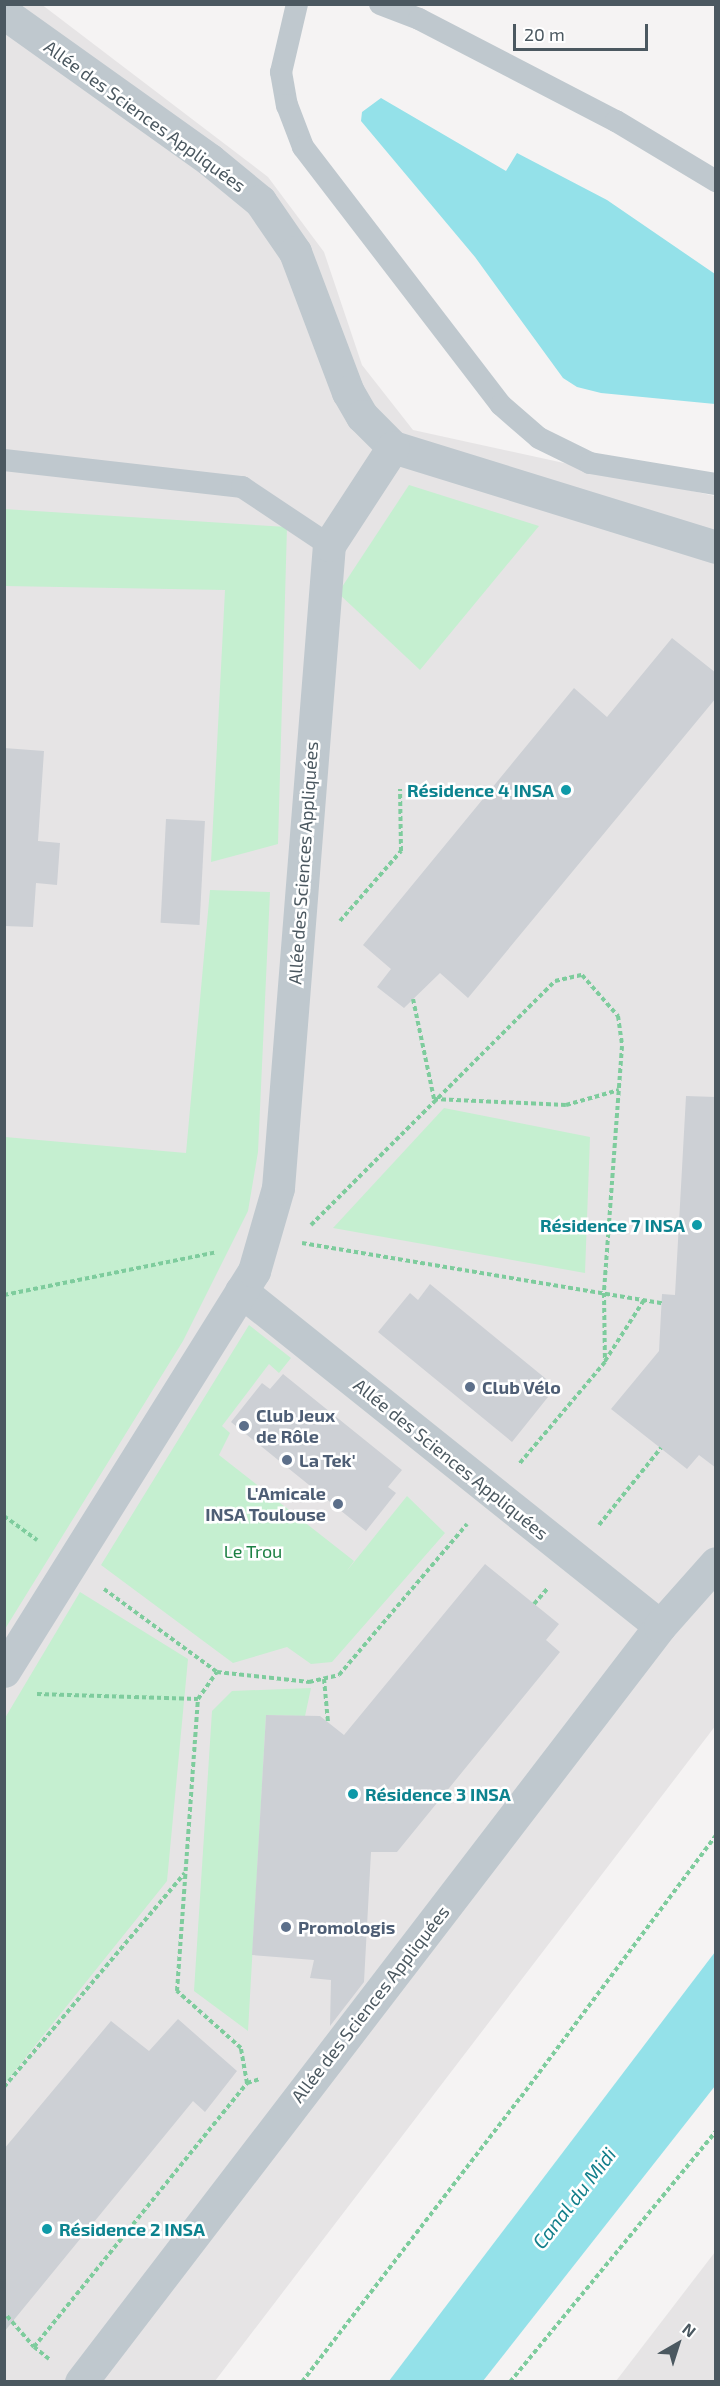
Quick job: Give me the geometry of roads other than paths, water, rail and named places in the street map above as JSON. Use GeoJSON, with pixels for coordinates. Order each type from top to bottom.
{"type":"FeatureCollection","features":[{"type":"Feature","properties":{"kind":"street","name":"Allée des Sciences Appliquées"},"geometry":{"type":"LineString","coordinates":[[4,13],[210,160],[260,201],[296,252],[348,392],[362,416],[393,447],[705,544]]}},
{"type":"Feature","properties":{"kind":"street","name":"Allée des Sciences Appliquées"},"geometry":{"type":"LineString","coordinates":[[4,1671],[254,1270],[278,1188],[329,545],[393,447]]}},
{"type":"Feature","properties":{"kind":"street","name":"Allée des Sciences Appliquées"},"geometry":{"type":"LineString","coordinates":[[241,1291],[660,1626]]}},
{"type":"Feature","properties":{"kind":"street","name":"Allée des Sciences Appliquées"},"geometry":{"type":"LineString","coordinates":[[81,2382],[660,1626],[716,1563]]}},
{"type":"Feature","properties":{"kind":"lane"},"geometry":{"type":"LineString","coordinates":[[297,4],[281,72],[287,105],[303,147],[501,405],[539,438],[590,463],[716,484]]}},
{"type":"Feature","properties":{"kind":"lane"},"geometry":{"type":"LineString","coordinates":[[380,4],[419,19],[615,121],[716,181]]}},
{"type":"Feature","properties":{"kind":"lane"},"geometry":{"type":"LineString","coordinates":[[4,460],[243,487],[329,545]]}},
{"type":"Feature","properties":{"kind":"water"},"geometry":{"type":"Polygon","coordinates":[[[381,98],[506,171],[517,153],[607,200],[715,274],[715,404],[601,393],[577,387],[563,378],[475,257],[361,121],[362,112],[381,98]]]}},
{"type":"Feature","properties":{"kind":"water","name":"Canal du Midi"},"geometry":{"type":"Polygon","coordinates":[[[715,1952],[715,2086],[483,2381],[389,2381],[715,1952]]]}},
{"type":"Feature","properties":{"kind":"place","name":"Résidence 4 INSA"},"geometry":{"type":"Point","coordinates":[566,790]}},
{"type":"Feature","properties":{"kind":"place","name":"Résidence 7 INSA"},"geometry":{"type":"Point","coordinates":[697,1225]}},
{"type":"Feature","properties":{"kind":"place","name":"Club Vélo"},"geometry":{"type":"Point","coordinates":[470,1387]}},
{"type":"Feature","properties":{"kind":"place","name":"Club Jeux de Rôle"},"geometry":{"type":"Point","coordinates":[244,1426]}},
{"type":"Feature","properties":{"kind":"place","name":"La Tek'"},"geometry":{"type":"Point","coordinates":[287,1460]}},
{"type":"Feature","properties":{"kind":"place","name":"L'Amicale INSA Toulouse"},"geometry":{"type":"Point","coordinates":[338,1504]}},
{"type":"Feature","properties":{"kind":"place","name":"Résidence 3 INSA"},"geometry":{"type":"Point","coordinates":[353,1794]}},
{"type":"Feature","properties":{"kind":"place","name":"Promologis"},"geometry":{"type":"Point","coordinates":[286,1927]}},
{"type":"Feature","properties":{"kind":"place","name":"Résidence 2 INSA"},"geometry":{"type":"Point","coordinates":[47,2229]}},
{"type":"Feature","properties":{"kind":"park label","name":"Le Trou"},"geometry":{"type":"Point","coordinates":[253,1551]}}]}
